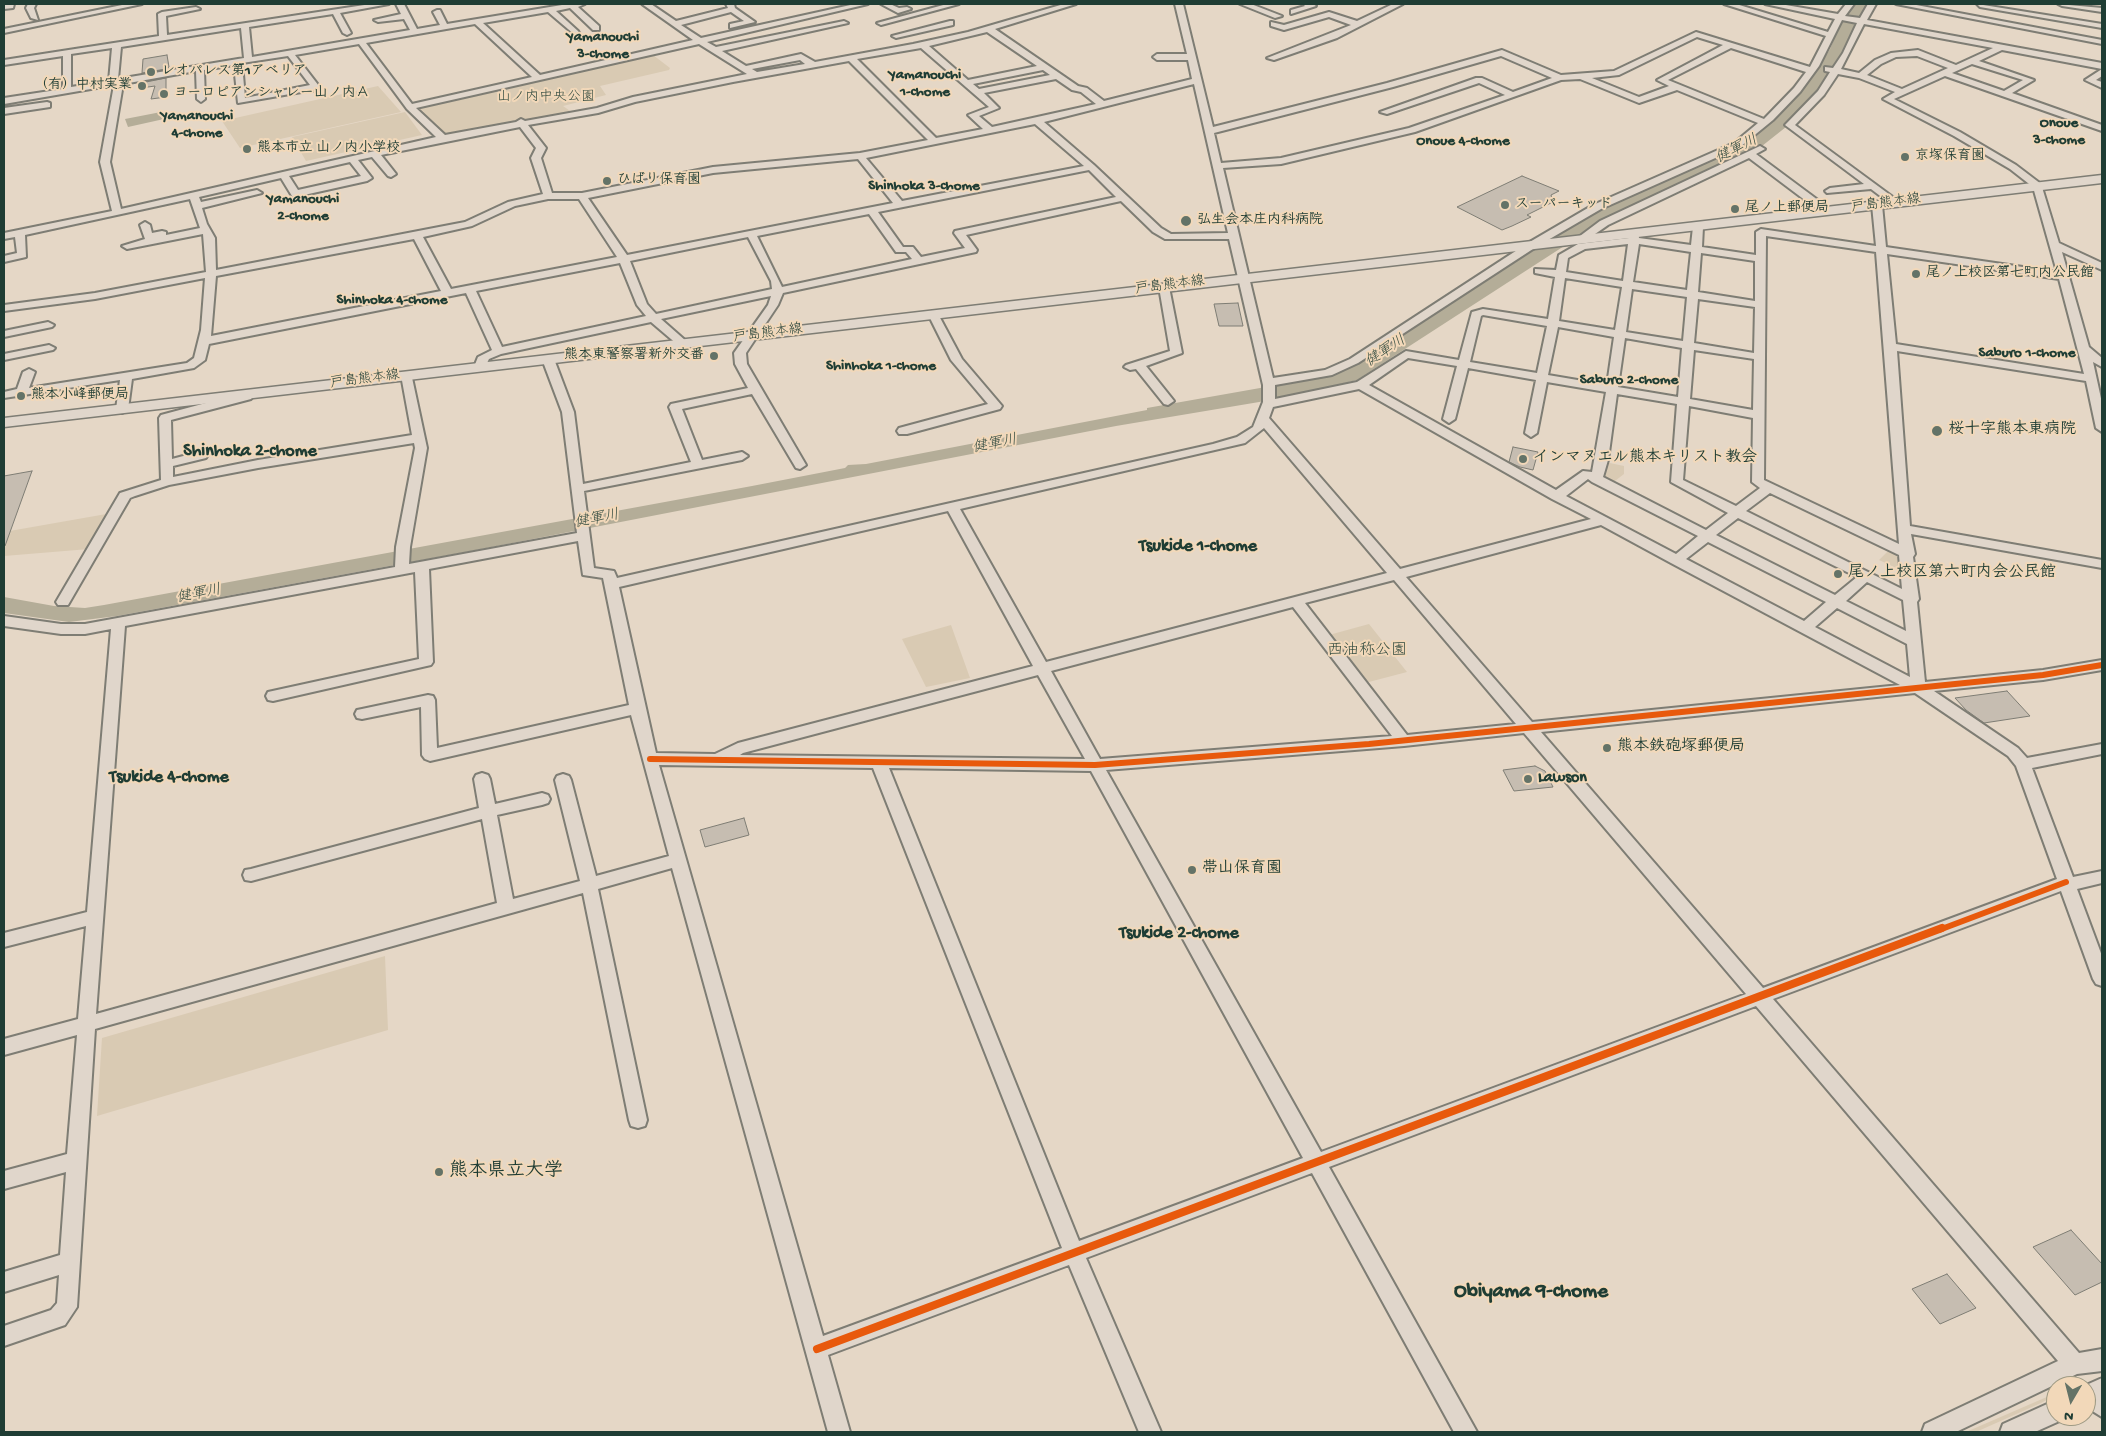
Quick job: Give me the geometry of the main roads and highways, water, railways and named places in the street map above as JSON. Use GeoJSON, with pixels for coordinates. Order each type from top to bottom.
{"type":"FeatureCollection","features":[{"type":"Feature","properties":{"kind":"main road","name":"戸島熊本線"},"geometry":{"type":"LineString","coordinates":[[4,423],[1581,239],[1634,237],[1826,211],[2102,179]]}},
{"type":"Feature","properties":{"kind":"water","name":"健軍川"},"geometry":{"type":"Polygon","coordinates":[[[1853,4],[1870,4],[1860,17],[1846,51],[1819,92],[1786,127],[1762,146],[1592,228],[1357,380],[1289,397],[1116,426],[471,551],[117,616],[69,622],[4,613],[4,597],[54,606],[85,608],[104,605],[752,486],[845,468],[848,465],[866,464],[1147,410],[1147,408],[1328,376],[1351,367],[1382,348],[1577,220],[1730,150],[1790,101],[1812,77],[1830,49],[1842,20],[1845,20],[1847,12],[1853,4]]]}},
{"type":"Feature","properties":{"kind":"water"},"geometry":{"type":"Polygon","coordinates":[[[161,112],[164,119],[128,127],[125,119],[161,112]]]}},
{"type":"Feature","properties":{"kind":"place","name":"レオパレス第1アベリア"},"geometry":{"type":"Point","coordinates":[151,72]}},
{"type":"Feature","properties":{"kind":"place","name":"（有）中村実業"},"geometry":{"type":"Point","coordinates":[142,86]}},
{"type":"Feature","properties":{"kind":"place","name":"ヨーロピアンシャレー山ノ内Ａ"},"geometry":{"type":"Point","coordinates":[164,94]}},
{"type":"Feature","properties":{"kind":"place","name":"熊本市立 山ノ内小学校"},"geometry":{"type":"Point","coordinates":[247,149]}},
{"type":"Feature","properties":{"kind":"place","name":"京塚保育園"},"geometry":{"type":"Point","coordinates":[1905,157]}},
{"type":"Feature","properties":{"kind":"place","name":"ひばり保育園"},"geometry":{"type":"Point","coordinates":[607,181]}},
{"type":"Feature","properties":{"kind":"place","name":"スーパーキッド"},"geometry":{"type":"Point","coordinates":[1505,205]}},
{"type":"Feature","properties":{"kind":"place","name":"尾ノ上郵便局"},"geometry":{"type":"Point","coordinates":[1735,209]}},
{"type":"Feature","properties":{"kind":"place","name":"弘生会本庄内科病院"},"geometry":{"type":"Point","coordinates":[1186,221]}},
{"type":"Feature","properties":{"kind":"place","name":"尾ノ上校区第七町内公民館"},"geometry":{"type":"Point","coordinates":[1916,274]}},
{"type":"Feature","properties":{"kind":"place","name":"熊本東警察署新外交番"},"geometry":{"type":"Point","coordinates":[714,356]}},
{"type":"Feature","properties":{"kind":"place","name":"熊本小峰郵便局"},"geometry":{"type":"Point","coordinates":[21,396]}},
{"type":"Feature","properties":{"kind":"place","name":"桜十字熊本東病院"},"geometry":{"type":"Point","coordinates":[1937,431]}},
{"type":"Feature","properties":{"kind":"place","name":"インマヌエル熊本キリスト教会"},"geometry":{"type":"Point","coordinates":[1523,459]}},
{"type":"Feature","properties":{"kind":"place","name":"尾ノ上校区第六町内会公民館"},"geometry":{"type":"Point","coordinates":[1838,574]}},
{"type":"Feature","properties":{"kind":"place","name":"熊本鉄砲塚郵便局"},"geometry":{"type":"Point","coordinates":[1607,748]}},
{"type":"Feature","properties":{"kind":"place","name":"Lawson"},"geometry":{"type":"Point","coordinates":[1528,779]}},
{"type":"Feature","properties":{"kind":"place","name":"帯山保育園"},"geometry":{"type":"Point","coordinates":[1192,870]}},
{"type":"Feature","properties":{"kind":"place","name":"熊本県立大学"},"geometry":{"type":"Point","coordinates":[439,1172]}},
{"type":"Feature","properties":{"kind":"district","name":"Yamanouchi 3-chome"},"geometry":{"type":"Point","coordinates":[603,46]}},
{"type":"Feature","properties":{"kind":"district","name":"Yamanouchi 1-chome"},"geometry":{"type":"Point","coordinates":[925,84]}},
{"type":"Feature","properties":{"kind":"district","name":"Yamanouchi 4-chome"},"geometry":{"type":"Point","coordinates":[197,126]}},
{"type":"Feature","properties":{"kind":"district","name":"Onoue 3-chome"},"geometry":{"type":"Point","coordinates":[2059,132]}},
{"type":"Feature","properties":{"kind":"district","name":"Onoue 4-chome"},"geometry":{"type":"Point","coordinates":[1463,142]}},
{"type":"Feature","properties":{"kind":"district","name":"Shinhoka 3-chome"},"geometry":{"type":"Point","coordinates":[924,187]}},
{"type":"Feature","properties":{"kind":"district","name":"Yamanouchi 2-chome"},"geometry":{"type":"Point","coordinates":[303,208]}},
{"type":"Feature","properties":{"kind":"district","name":"Shinhoka 4-chome"},"geometry":{"type":"Point","coordinates":[392,301]}},
{"type":"Feature","properties":{"kind":"district","name":"Saburo 1-chome"},"geometry":{"type":"Point","coordinates":[2027,354]}},
{"type":"Feature","properties":{"kind":"district","name":"Shinhoka 1-chome"},"geometry":{"type":"Point","coordinates":[881,367]}},
{"type":"Feature","properties":{"kind":"district","name":"Saburo 2-chome"},"geometry":{"type":"Point","coordinates":[1629,381]}},
{"type":"Feature","properties":{"kind":"district","name":"Shinhoka 2-chome"},"geometry":{"type":"Point","coordinates":[250,452]}},
{"type":"Feature","properties":{"kind":"district","name":"Tsukide 1-chome"},"geometry":{"type":"Point","coordinates":[1198,547]}},
{"type":"Feature","properties":{"kind":"district","name":"Tsukide 4-chome"},"geometry":{"type":"Point","coordinates":[169,778]}},
{"type":"Feature","properties":{"kind":"district","name":"Tsukide 2-chome"},"geometry":{"type":"Point","coordinates":[1179,934]}},
{"type":"Feature","properties":{"kind":"district","name":"Obiyama 9-chome"},"geometry":{"type":"Point","coordinates":[1531,1293]}},
{"type":"Feature","properties":{"kind":"park label","name":"山ノ内中央公園"},"geometry":{"type":"Point","coordinates":[546,98]}},
{"type":"Feature","properties":{"kind":"park label","name":"西油称公園"},"geometry":{"type":"Point","coordinates":[1367,652]}}]}
